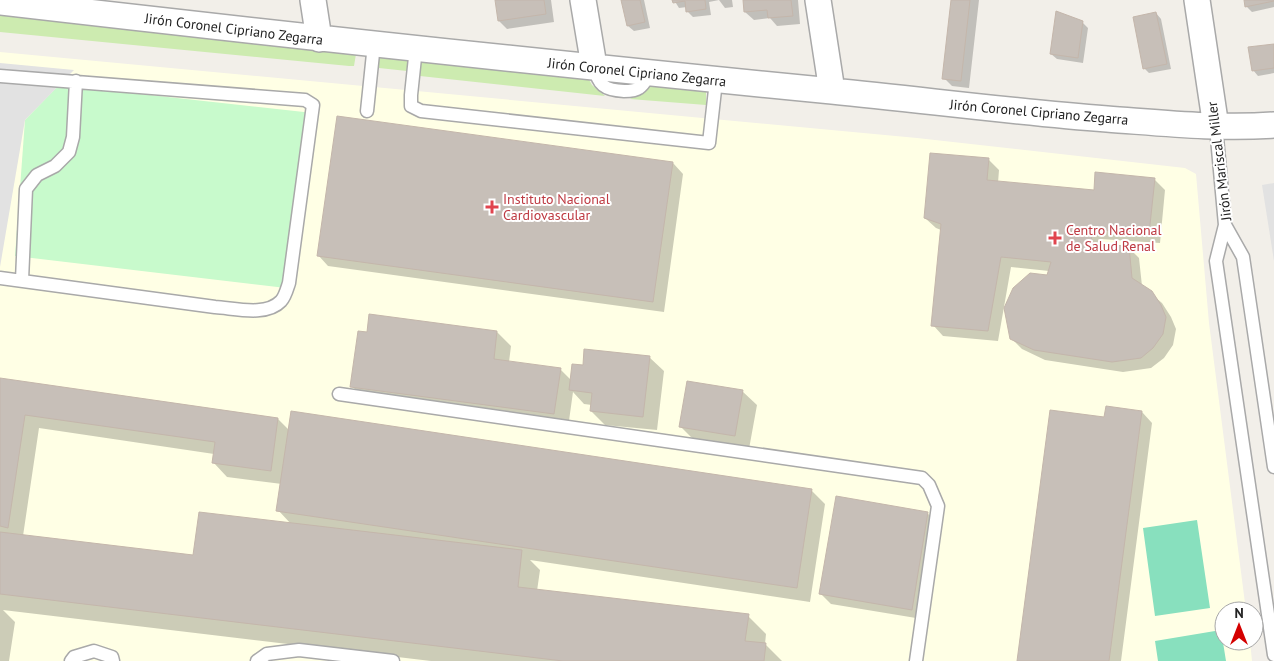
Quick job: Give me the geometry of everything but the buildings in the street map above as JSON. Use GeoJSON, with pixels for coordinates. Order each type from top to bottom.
{"type":"FeatureCollection","features":[{"type":"Feature","properties":{"kind":"street"},"geometry":{"type":"LineString","coordinates":[[313,0],[319,39]]}},
{"type":"Feature","properties":{"kind":"street"},"geometry":{"type":"LineString","coordinates":[[583,0],[594,66]]}},
{"type":"Feature","properties":{"kind":"street"},"geometry":{"type":"LineString","coordinates":[[818,0],[832,91]]}},
{"type":"Feature","properties":{"kind":"street","name":"Jirón Mariscal Miller"},"geometry":{"type":"LineString","coordinates":[[1197,0],[1216,127]]}},
{"type":"Feature","properties":{"kind":"street","name":"Jirón Coronel Cipriano Zegarra"},"geometry":{"type":"LineString","coordinates":[[0,2],[319,39],[652,72],[716,81],[832,91],[1041,114],[1216,127],[1274,125]]}},
{"type":"Feature","properties":{"kind":"lane"},"geometry":{"type":"LineString","coordinates":[[367,111],[374,44]]}},
{"type":"Feature","properties":{"kind":"lane"},"geometry":{"type":"LineString","coordinates":[[416,48],[411,95],[412,106],[421,111],[709,143],[716,81]]}},
{"type":"Feature","properties":{"kind":"lane"},"geometry":{"type":"LineString","coordinates":[[0,76],[76,80],[304,100],[313,105],[290,284],[280,302],[266,309],[250,310],[205,306],[0,278]]}},
{"type":"Feature","properties":{"kind":"lane"},"geometry":{"type":"LineString","coordinates":[[22,280],[26,189],[37,175],[55,166],[69,152],[73,137],[76,80]]}},
{"type":"Feature","properties":{"kind":"lane","name":"Jirón Mariscal Miller"},"geometry":{"type":"LineString","coordinates":[[1216,127],[1225,225],[1243,257],[1274,467]]}},
{"type":"Feature","properties":{"kind":"lane"},"geometry":{"type":"LineString","coordinates":[[1225,225],[1216,262],[1274,655]]}},
{"type":"Feature","properties":{"kind":"lane"},"geometry":{"type":"LineString","coordinates":[[339,394],[922,478],[929,485],[938,506],[916,661]]}},
{"type":"Feature","properties":{"kind":"lane"},"geometry":{"type":"LineString","coordinates":[[257,661],[267,654],[299,650],[393,661]]}},
{"type":"Feature","properties":{"kind":"lane"},"geometry":{"type":"LineString","coordinates":[[71,661],[74,657],[94,651],[112,657],[113,661]]}},
{"type":"Feature","properties":{"kind":"shaded area"},"geometry":{"type":"Polygon","coordinates":[[[0,52],[917,138],[1185,168],[1196,174],[1209,323],[1245,601],[1214,601],[1214,651],[1251,651],[1252,661],[0,661],[0,52]]]}},
{"type":"Feature","properties":{"kind":"shaded area"},"geometry":{"type":"Polygon","coordinates":[[[0,63],[74,70],[25,120],[0,267],[0,63]]]}},
{"type":"Feature","properties":{"kind":"shaded area"},"geometry":{"type":"Polygon","coordinates":[[[1274,183],[1274,261],[1262,185],[1274,183]]]}},
{"type":"Feature","properties":{"kind":"green space"},"geometry":{"type":"Polygon","coordinates":[[[0,15],[350,49],[356,54],[354,66],[349,66],[0,32],[0,15]]]}},
{"type":"Feature","properties":{"kind":"green space"},"geometry":{"type":"Polygon","coordinates":[[[379,54],[409,58],[407,71],[377,67],[379,54]]]}},
{"type":"Feature","properties":{"kind":"green space"},"geometry":{"type":"Polygon","coordinates":[[[420,61],[587,76],[592,85],[605,96],[420,76],[418,74],[420,61]]]}},
{"type":"Feature","properties":{"kind":"green space"},"geometry":{"type":"Polygon","coordinates":[[[649,84],[706,90],[706,105],[630,99],[643,92],[649,84]]]}},
{"type":"Feature","properties":{"kind":"green space"},"geometry":{"type":"Polygon","coordinates":[[[59,85],[313,113],[286,288],[15,256],[25,120],[59,85]]]}},
{"type":"Feature","properties":{"kind":"green space"},"geometry":{"type":"Polygon","coordinates":[[[1197,520],[1210,608],[1155,616],[1143,528],[1197,520]]]}},
{"type":"Feature","properties":{"kind":"green space"},"geometry":{"type":"Polygon","coordinates":[[[1214,631],[1214,651],[1224,651],[1226,661],[1158,661],[1155,641],[1214,631]]]}},
{"type":"Feature","properties":{"kind":"place","name":"Instituto Nacional Cardiovascular"},"geometry":{"type":"Point","coordinates":[492,207]}},
{"type":"Feature","properties":{"kind":"place","name":"Centro Nacional de Salud Renal"},"geometry":{"type":"Point","coordinates":[1055,238]}}]}
